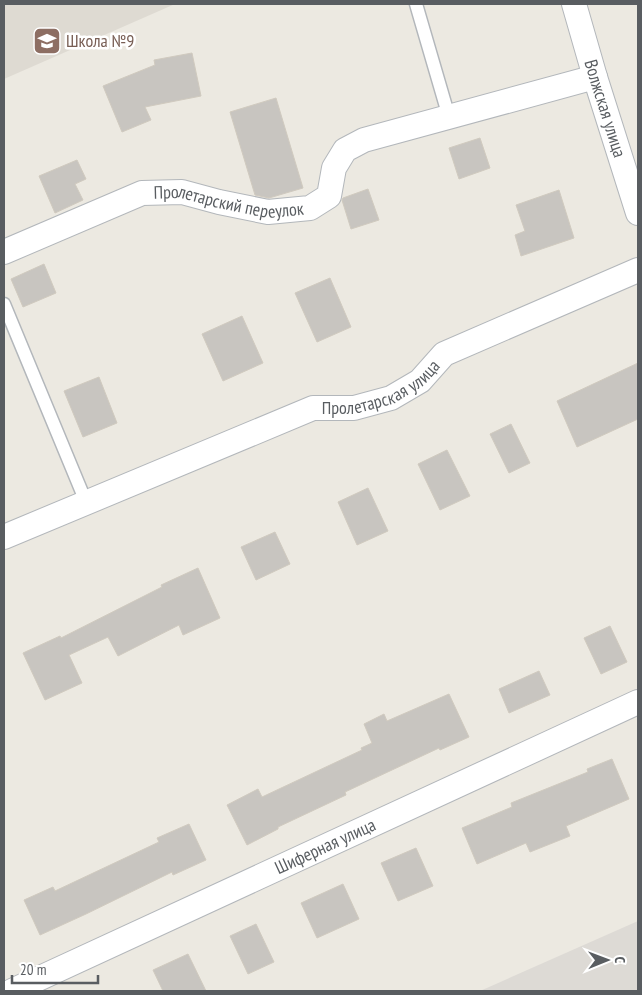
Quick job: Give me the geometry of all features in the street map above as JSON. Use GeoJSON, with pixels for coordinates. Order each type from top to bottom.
{"type":"FeatureCollection","features":[{"type":"Feature","properties":{"kind":"street","name":"Волжская улица"},"geometry":{"type":"LineString","coordinates":[[574,4],[638,213]]}},
{"type":"Feature","properties":{"kind":"street","name":"Пролетарский переулок"},"geometry":{"type":"LineString","coordinates":[[4,252],[142,193],[182,192],[268,212],[310,208],[329,196],[334,168],[345,150],[364,140],[595,77]]}},
{"type":"Feature","properties":{"kind":"street","name":"Пролетарская улица"},"geometry":{"type":"LineString","coordinates":[[4,537],[313,408],[354,408],[391,398],[420,381],[444,354],[638,270]]}},
{"type":"Feature","properties":{"kind":"street","name":"Шиферная улица"},"geometry":{"type":"LineString","coordinates":[[12,991],[638,702]]}},
{"type":"Feature","properties":{"kind":"lane"},"geometry":{"type":"LineString","coordinates":[[416,4],[449,117]]}},
{"type":"Feature","properties":{"kind":"lane"},"geometry":{"type":"LineString","coordinates":[[4,304],[86,502]]}},
{"type":"Feature","properties":{"kind":"shaded area","name":"Школа №9"},"geometry":{"type":"Polygon","coordinates":[[[4,4],[175,4],[4,79],[4,4]]]}},
{"type":"Feature","properties":{"kind":"shaded area"},"geometry":{"type":"Polygon","coordinates":[[[638,921],[638,991],[480,991],[638,921]]]}},
{"type":"Feature","properties":{"kind":"building"},"geometry":{"type":"Polygon","coordinates":[[[192,53],[201,96],[145,107],[151,120],[122,132],[103,86],[155,65],[154,60],[192,53]]]}},
{"type":"Feature","properties":{"kind":"building"},"geometry":{"type":"Polygon","coordinates":[[[276,98],[303,188],[269,198],[255,195],[230,112],[276,98]]]}},
{"type":"Feature","properties":{"kind":"building"},"geometry":{"type":"Polygon","coordinates":[[[480,138],[490,168],[459,179],[449,148],[480,138]]]}},
{"type":"Feature","properties":{"kind":"building"},"geometry":{"type":"Polygon","coordinates":[[[77,160],[86,179],[75,184],[83,200],[55,213],[39,176],[77,160]]]}},
{"type":"Feature","properties":{"kind":"building"},"geometry":{"type":"Polygon","coordinates":[[[368,189],[379,220],[351,229],[342,200],[368,189]]]}},
{"type":"Feature","properties":{"kind":"building"},"geometry":{"type":"Polygon","coordinates":[[[559,190],[574,238],[521,256],[515,235],[525,231],[516,205],[559,190]]]}},
{"type":"Feature","properties":{"kind":"building"},"geometry":{"type":"Polygon","coordinates":[[[44,264],[56,293],[23,307],[11,279],[44,264]]]}},
{"type":"Feature","properties":{"kind":"building"},"geometry":{"type":"Polygon","coordinates":[[[330,278],[351,327],[317,342],[295,293],[330,278]]]}},
{"type":"Feature","properties":{"kind":"building"},"geometry":{"type":"Polygon","coordinates":[[[242,316],[263,363],[223,381],[202,334],[242,316]]]}},
{"type":"Feature","properties":{"kind":"building"},"geometry":{"type":"Polygon","coordinates":[[[638,363],[638,419],[577,447],[557,401],[638,363]]]}},
{"type":"Feature","properties":{"kind":"building"},"geometry":{"type":"Polygon","coordinates":[[[99,377],[117,423],[83,437],[64,391],[99,377]]]}},
{"type":"Feature","properties":{"kind":"building"},"geometry":{"type":"Polygon","coordinates":[[[511,424],[530,463],[509,473],[490,434],[511,424]]]}},
{"type":"Feature","properties":{"kind":"building"},"geometry":{"type":"Polygon","coordinates":[[[447,450],[470,496],[440,510],[418,464],[447,450]]]}},
{"type":"Feature","properties":{"kind":"building"},"geometry":{"type":"Polygon","coordinates":[[[368,488],[388,531],[357,545],[338,502],[368,488]]]}},
{"type":"Feature","properties":{"kind":"building"},"geometry":{"type":"Polygon","coordinates":[[[275,532],[290,564],[256,580],[241,547],[275,532]]]}},
{"type":"Feature","properties":{"kind":"building"},"geometry":{"type":"Polygon","coordinates":[[[198,568],[220,618],[183,635],[179,625],[118,656],[108,637],[69,655],[82,683],[45,700],[23,653],[60,636],[61,638],[162,587],[161,585],[198,568]]]}},
{"type":"Feature","properties":{"kind":"building"},"geometry":{"type":"Polygon","coordinates":[[[610,626],[627,662],[601,674],[584,638],[610,626]]]}},
{"type":"Feature","properties":{"kind":"building"},"geometry":{"type":"Polygon","coordinates":[[[539,671],[550,695],[509,713],[499,689],[539,671]]]}},
{"type":"Feature","properties":{"kind":"building"},"geometry":{"type":"Polygon","coordinates":[[[449,694],[469,737],[440,750],[439,748],[345,792],[346,795],[278,827],[278,829],[247,845],[227,805],[258,789],[262,797],[362,750],[361,748],[372,743],[364,724],[384,714],[387,721],[449,694]]]}},
{"type":"Feature","properties":{"kind":"building"},"geometry":{"type":"Polygon","coordinates":[[[612,759],[629,799],[566,826],[570,836],[530,852],[526,843],[477,864],[462,828],[512,807],[511,803],[588,772],[587,769],[612,759]]]}},
{"type":"Feature","properties":{"kind":"building"},"geometry":{"type":"Polygon","coordinates":[[[189,824],[206,860],[173,875],[172,872],[40,935],[24,900],[53,887],[55,891],[159,842],[157,838],[189,824]]]}},
{"type":"Feature","properties":{"kind":"building"},"geometry":{"type":"Polygon","coordinates":[[[416,848],[433,886],[398,901],[381,863],[416,848]]]}},
{"type":"Feature","properties":{"kind":"building"},"geometry":{"type":"Polygon","coordinates":[[[343,884],[359,919],[317,938],[301,903],[343,884]]]}},
{"type":"Feature","properties":{"kind":"building"},"geometry":{"type":"Polygon","coordinates":[[[256,924],[274,962],[248,974],[230,936],[256,924]]]}},
{"type":"Feature","properties":{"kind":"building"},"geometry":{"type":"Polygon","coordinates":[[[188,954],[206,991],[163,991],[153,970],[188,954]]]}},
{"type":"Feature","properties":{"kind":"place","name":"Школа №9"},"geometry":{"type":"Point","coordinates":[47,41]}}]}
